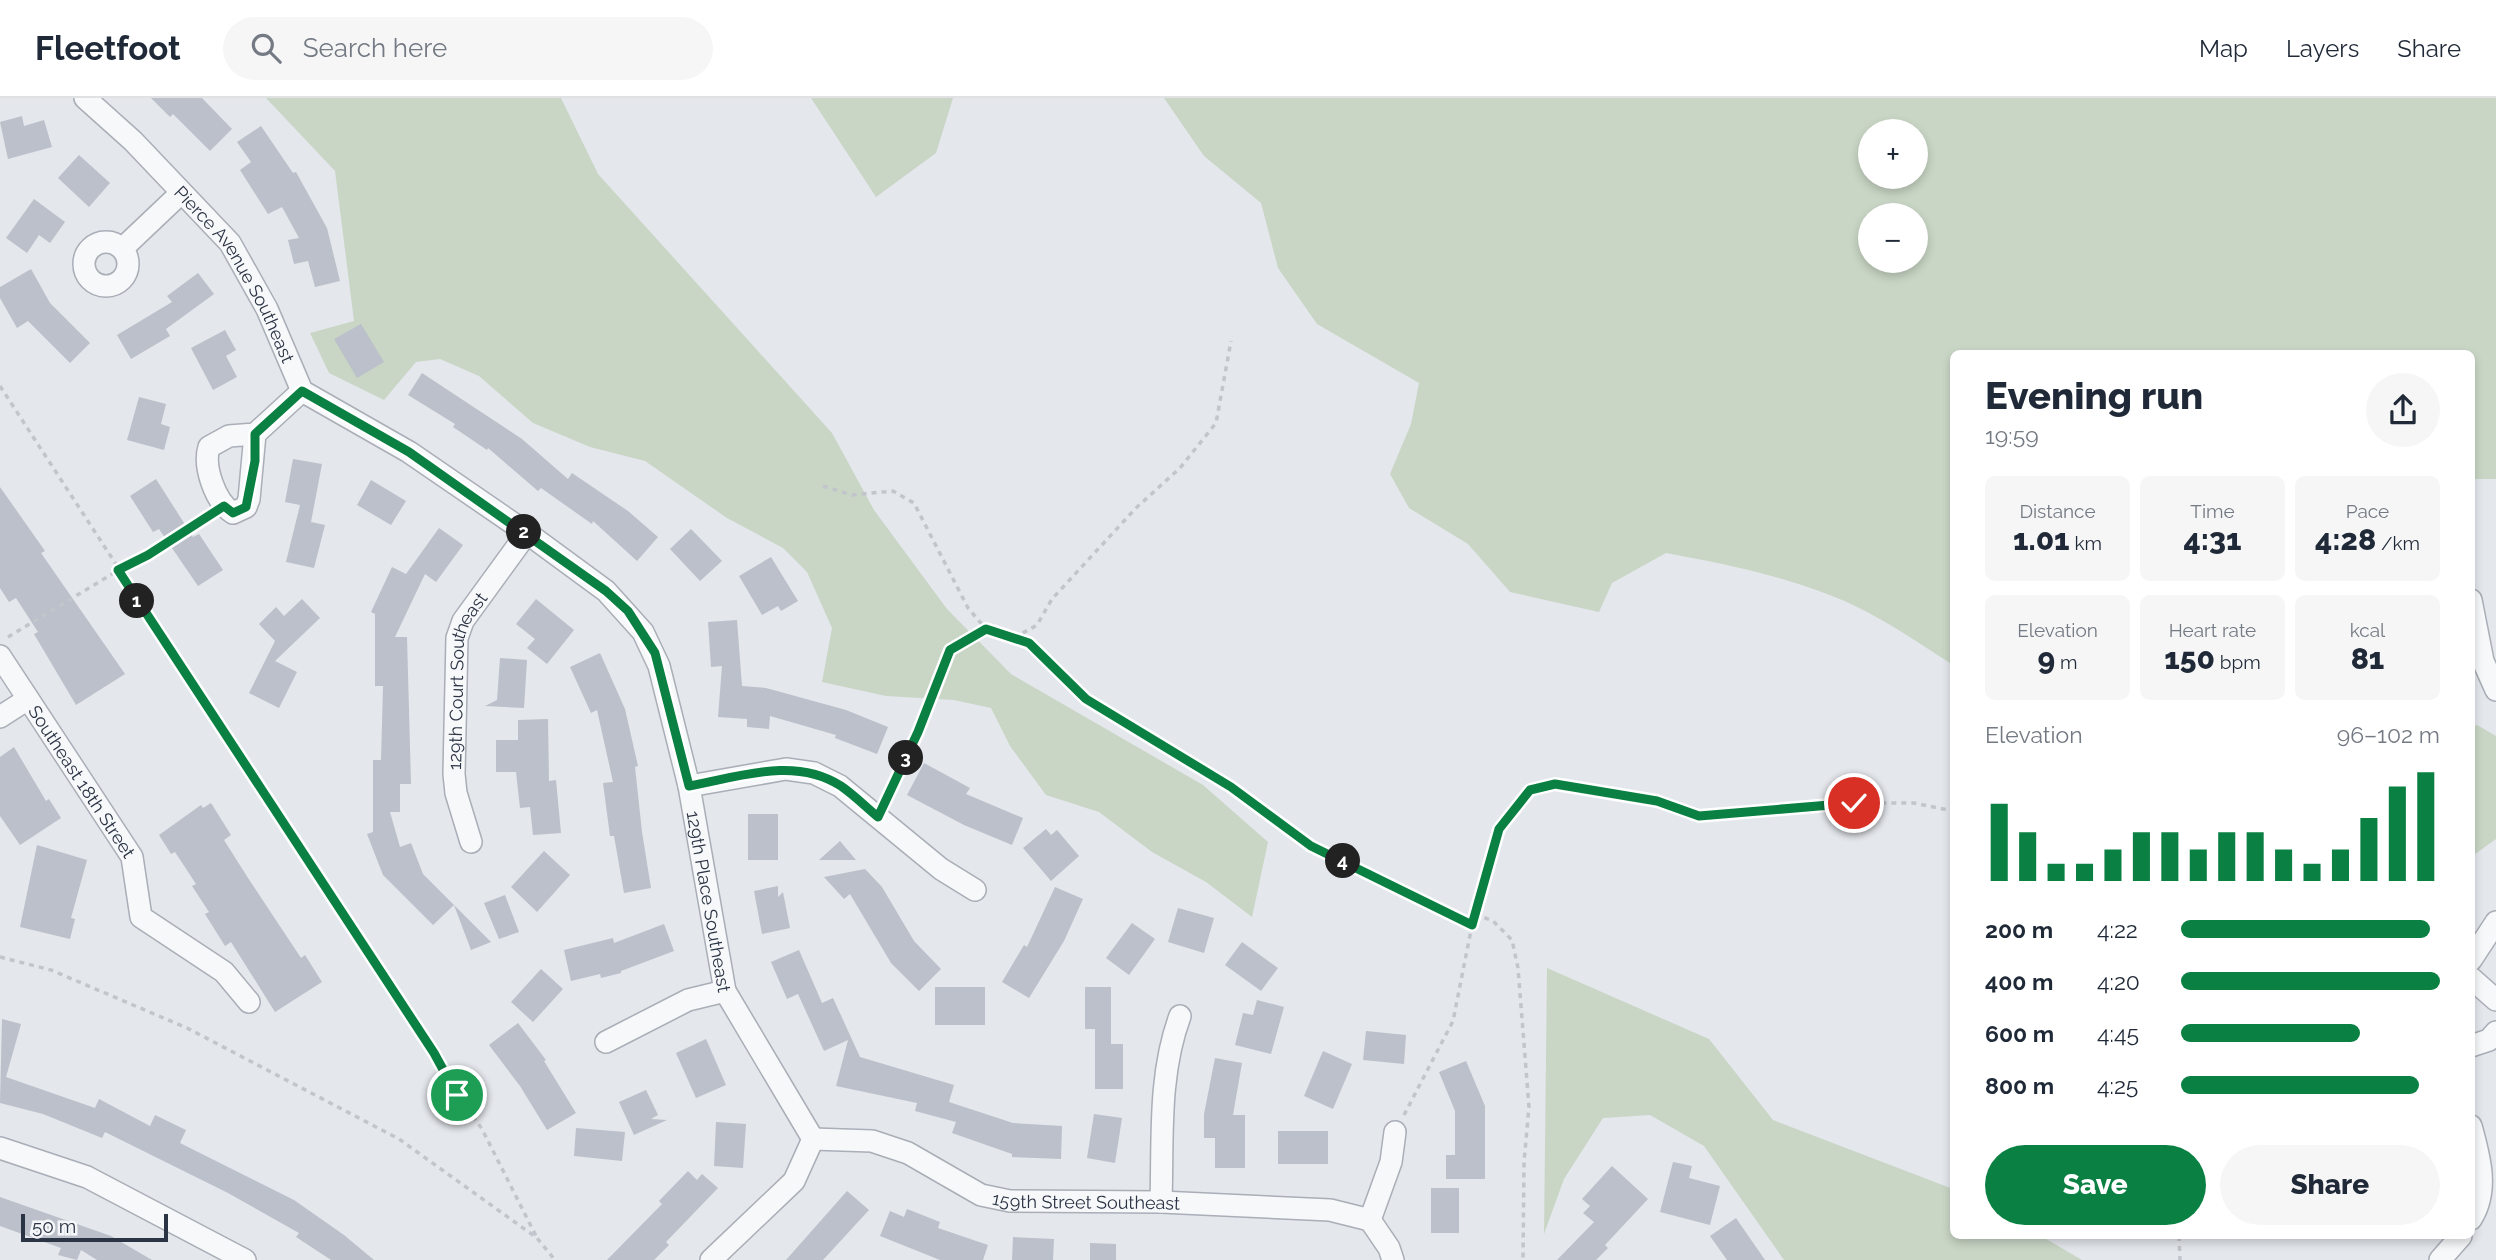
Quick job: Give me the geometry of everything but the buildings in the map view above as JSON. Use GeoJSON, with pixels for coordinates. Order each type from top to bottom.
{"type":"FeatureCollection","features":[{"type":"Feature","properties":{"kind":"street","name":"Pierce Avenue Southeast"},"geometry":{"type":"LineString","coordinates":[[85,98],[133,141],[230,243],[267,309],[302,391]]}},
{"type":"Feature","properties":{"kind":"street"},"geometry":{"type":"LineString","coordinates":[[122,248],[181,193]]}},
{"type":"Feature","properties":{"kind":"street"},"geometry":{"type":"LineString","coordinates":[[255,434],[255,461],[246,507],[233,513],[224,506],[206,464],[209,447],[229,436],[255,434],[302,391],[409,452],[527,533]]}},
{"type":"Feature","properties":{"kind":"street","name":"129th Place Southeast"},"geometry":{"type":"LineString","coordinates":[[527,533],[606,591],[643,632],[659,666],[689,786],[725,991],[813,1139]]}},
{"type":"Feature","properties":{"kind":"street","name":"129th Court Southeast"},"geometry":{"type":"LineString","coordinates":[[471,842],[456,793],[454,774],[457,638],[463,621],[527,533]]}},
{"type":"Feature","properties":{"kind":"street"},"geometry":{"type":"LineString","coordinates":[[2475,620],[2483,661],[2496,690]]}},
{"type":"Feature","properties":{"kind":"street","name":"Southeast 18th Street"},"geometry":{"type":"LineString","coordinates":[[0,656],[132,857],[141,917],[224,972],[249,1002]]}},
{"type":"Feature","properties":{"kind":"street"},"geometry":{"type":"LineString","coordinates":[[0,717],[28,699]]}},
{"type":"Feature","properties":{"kind":"street"},"geometry":{"type":"LineString","coordinates":[[689,786],[786,769],[814,773],[841,786],[941,869],[975,890]]}},
{"type":"Feature","properties":{"kind":"street"},"geometry":{"type":"LineString","coordinates":[[2475,954],[2496,922]]}},
{"type":"Feature","properties":{"kind":"street"},"geometry":{"type":"LineString","coordinates":[[2475,981],[2496,999]]}},
{"type":"Feature","properties":{"kind":"street"},"geometry":{"type":"LineString","coordinates":[[606,1042],[688,1000],[725,991]]}},
{"type":"Feature","properties":{"kind":"street"},"geometry":{"type":"LineString","coordinates":[[1161,1202],[1165,1076],[1170,1044],[1180,1016]]}},
{"type":"Feature","properties":{"kind":"street"},"geometry":{"type":"LineString","coordinates":[[2475,1045],[2489,1040],[2496,1032]]}},
{"type":"Feature","properties":{"kind":"street"},"geometry":{"type":"LineString","coordinates":[[1393,1260],[1389,1248],[1370,1220],[1391,1162],[1395,1132]]}},
{"type":"Feature","properties":{"kind":"street"},"geometry":{"type":"LineString","coordinates":[[711,1260],[794,1181],[813,1139]]}},
{"type":"Feature","properties":{"kind":"street","name":"159th Street Southeast"},"geometry":{"type":"LineString","coordinates":[[813,1139],[872,1141],[908,1153],[981,1195],[1010,1201],[1161,1202],[1330,1210],[1370,1220]]}},
{"type":"Feature","properties":{"kind":"street"},"geometry":{"type":"LineString","coordinates":[[2475,1140],[2481,1161],[2481,1203],[2475,1213]]}},
{"type":"Feature","properties":{"kind":"street"},"geometry":{"type":"LineString","coordinates":[[0,1148],[87,1177],[246,1260]]}},
{"type":"Feature","properties":{"kind":"street"},"geometry":{"type":"LineString","coordinates":[[2440,1260],[2458,1239]]}},
{"type":"Feature","properties":{"kind":"path"},"geometry":{"type":"LineString","coordinates":[[1014,638],[1037,625],[1052,600],[1136,508],[1180,468],[1216,423],[1231,341]]}},
{"type":"Feature","properties":{"kind":"path"},"geometry":{"type":"LineString","coordinates":[[0,386],[434,1053],[457,1095],[482,1129],[537,1238],[555,1260]]}},
{"type":"Feature","properties":{"kind":"path"},"geometry":{"type":"LineString","coordinates":[[823,486],[852,495],[893,491],[914,503],[968,608],[986,629],[1029,643],[1086,699],[1231,787],[1311,846],[1472,925]]}},
{"type":"Feature","properties":{"kind":"path"},"geometry":{"type":"LineString","coordinates":[[0,642],[118,570],[148,555],[224,506]]}},
{"type":"Feature","properties":{"kind":"path"},"geometry":{"type":"LineString","coordinates":[[878,817],[918,732],[950,650],[986,629]]}},
{"type":"Feature","properties":{"kind":"path"},"geometry":{"type":"LineString","coordinates":[[1395,1132],[1453,1021],[1472,925],[1499,829],[1530,790],[1555,784],[1657,801],[1699,816],[1854,803],[1914,803],[1950,810]]}},
{"type":"Feature","properties":{"kind":"path"},"geometry":{"type":"LineString","coordinates":[[1475,914],[1493,921],[1512,940],[1518,968],[1529,1107],[1524,1162],[1524,1260]]}},
{"type":"Feature","properties":{"kind":"path"},"geometry":{"type":"LineString","coordinates":[[0,957],[76,981],[187,1028],[295,1082],[436,1162],[537,1238]]}},
{"type":"Feature","properties":{"kind":"path"},"geometry":{"type":"LineString","coordinates":[[2179,1239],[2180,1260]]}},
{"type":"Feature","properties":{"kind":"green space"},"geometry":{"type":"Polygon","coordinates":[[[266,98],[561,98],[598,174],[832,433],[874,510],[947,609],[1011,674],[1203,785],[1268,842],[1252,917],[1206,882],[1152,852],[1099,812],[1046,795],[1010,746],[991,708],[954,700],[886,696],[822,682],[832,628],[807,572],[783,548],[727,518],[645,461],[590,447],[533,423],[479,376],[440,359],[416,362],[384,400],[329,373],[310,333],[354,321],[335,171],[266,98]]]}},
{"type":"Feature","properties":{"kind":"green space"},"geometry":{"type":"Polygon","coordinates":[[[811,98],[953,98],[936,153],[876,197],[811,98]]]}},
{"type":"Feature","properties":{"kind":"green space"},"geometry":{"type":"Polygon","coordinates":[[[1164,98],[2496,98],[2496,479],[2475,479],[2475,350],[1950,350],[1950,663],[1876,617],[1827,594],[1748,570],[1666,553],[1612,583],[1599,612],[1510,592],[1468,544],[1409,508],[1390,474],[1411,424],[1419,383],[1317,324],[1278,268],[1261,203],[1204,156],[1164,98]]]}},
{"type":"Feature","properties":{"kind":"green space"},"geometry":{"type":"Polygon","coordinates":[[[2475,726],[2496,736],[2496,839],[2475,854],[2475,726]]]}},
{"type":"Feature","properties":{"kind":"green space"},"geometry":{"type":"Polygon","coordinates":[[[1547,968],[1709,1039],[1773,1120],[1950,1188],[1950,1239],[2046,1239],[2082,1260],[1784,1260],[1704,1146],[1650,1115],[1603,1118],[1564,1179],[1544,1234],[1547,968]]]}},
{"type":"Feature","properties":{"kind":"route"},"geometry":{"type":"LineString","coordinates":[[457,1095],[434,1053],[118,570],[148,555],[224,506],[233,513],[246,507],[255,461],[255,434],[302,391],[328,409],[409,452],[527,533],[606,591],[628,611],[655,653],[689,786],[786,769],[814,773],[841,786],[878,817],[918,732],[950,650],[986,629],[1029,643],[1086,699],[1231,787],[1311,846],[1472,925],[1499,829],[1530,790],[1555,784],[1657,801],[1699,816],[1854,803]]}}]}
